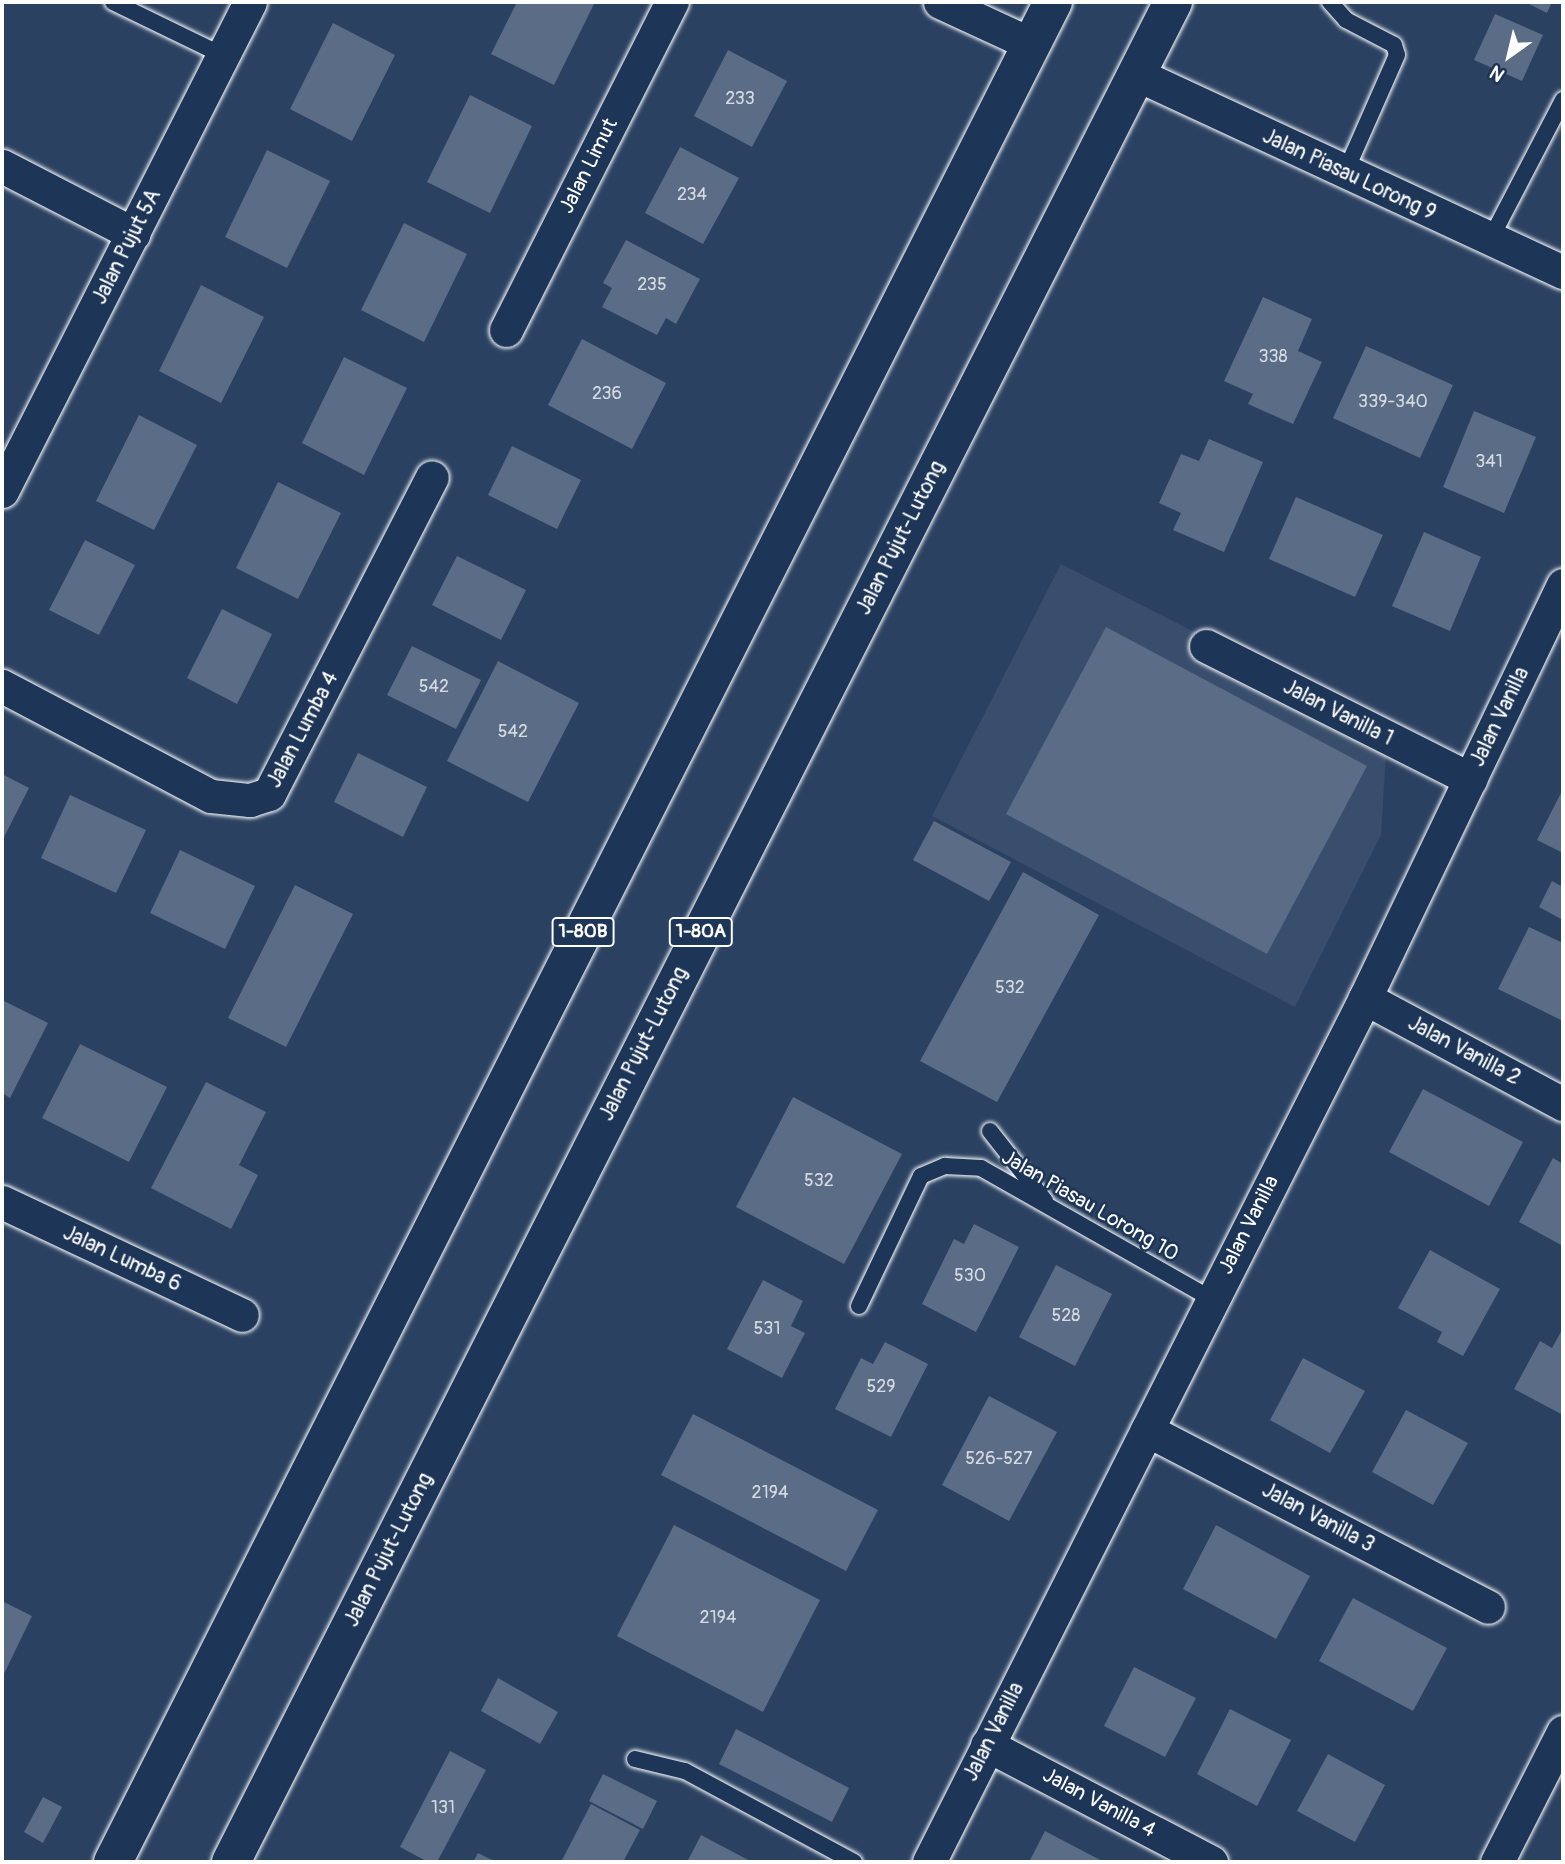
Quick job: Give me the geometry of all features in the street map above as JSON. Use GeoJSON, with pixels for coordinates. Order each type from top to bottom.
{"type":"FeatureCollection","features":[{"type":"Feature","properties":{"kind":"highway","name":"1-80B"},"geometry":{"type":"LineString","coordinates":[[113,1862],[1053,2]]}},
{"type":"Feature","properties":{"kind":"highway","name":"Jalan Pujut-Lutong"},"geometry":{"type":"LineString","coordinates":[[232,1862],[1173,2]]}},
{"type":"Feature","properties":{"kind":"street","name":"Jalan Pujut 5A"},"geometry":{"type":"LineString","coordinates":[[2,491],[250,2]]}},
{"type":"Feature","properties":{"kind":"street","name":"Jalan Limut"},"geometry":{"type":"LineString","coordinates":[[506,330],[672,2]]}},
{"type":"Feature","properties":{"kind":"street"},"geometry":{"type":"LineString","coordinates":[[940,2],[1031,44]]}},
{"type":"Feature","properties":{"kind":"street","name":"Jalan Piasau Lorong 9"},"geometry":{"type":"LineString","coordinates":[[1136,74],[1344,175],[1563,272]]}},
{"type":"Feature","properties":{"kind":"street"},"geometry":{"type":"LineString","coordinates":[[2,166],[134,234]]}},
{"type":"Feature","properties":{"kind":"street","name":"Jalan Lumba 4"},"geometry":{"type":"LineString","coordinates":[[2,687],[211,796],[250,800],[269,794],[432,477]]}},
{"type":"Feature","properties":{"kind":"street","name":"Jalan Vanilla"},"geometry":{"type":"LineString","coordinates":[[929,1862],[1365,998],[1563,585]]}},
{"type":"Feature","properties":{"kind":"street","name":"Jalan Vanilla 1"},"geometry":{"type":"LineString","coordinates":[[1206,646],[1470,779]]}},
{"type":"Feature","properties":{"kind":"street","name":"Jalan Vanilla 2"},"geometry":{"type":"LineString","coordinates":[[1365,998],[1563,1104]]}},
{"type":"Feature","properties":{"kind":"street","name":"Jalan Lumba 6"},"geometry":{"type":"LineString","coordinates":[[2,1202],[242,1315]]}},
{"type":"Feature","properties":{"kind":"street","name":"Jalan Vanilla 3"},"geometry":{"type":"LineString","coordinates":[[1147,1430],[1488,1607]]}},
{"type":"Feature","properties":{"kind":"street"},"geometry":{"type":"LineString","coordinates":[[1497,1862],[1563,1732]]}},
{"type":"Feature","properties":{"kind":"street","name":"Jalan Vanilla 4"},"geometry":{"type":"LineString","coordinates":[[988,1745],[1211,1862]]}},
{"type":"Feature","properties":{"kind":"lane"},"geometry":{"type":"LineString","coordinates":[[113,2],[222,55]]}},
{"type":"Feature","properties":{"kind":"lane"},"geometry":{"type":"LineString","coordinates":[[1331,2],[1346,20],[1394,46],[1397,55],[1344,175]]}},
{"type":"Feature","properties":{"kind":"lane"},"geometry":{"type":"LineString","coordinates":[[1490,240],[1563,100]]}},
{"type":"Feature","properties":{"kind":"lane"},"geometry":{"type":"LineString","coordinates":[[990,1131],[1050,1208]]}},
{"type":"Feature","properties":{"kind":"lane","name":"Jalan Piasau Lorong 10"},"geometry":{"type":"LineString","coordinates":[[859,1306],[921,1176],[945,1166],[981,1168],[1212,1299]]}},
{"type":"Feature","properties":{"kind":"lane"},"geometry":{"type":"LineString","coordinates":[[635,1759],[685,1771],[854,1862]]}},
{"type":"Feature","properties":{"kind":"shaded area"},"geometry":{"type":"Polygon","coordinates":[[[1061,564],[1208,639],[1386,753],[1381,835],[1295,1007],[932,816],[1061,564]]]}},
{"type":"Feature","properties":{"kind":"building"},"geometry":{"type":"Polygon","coordinates":[[[517,2],[595,2],[554,85],[491,54],[517,2]]]}},
{"type":"Feature","properties":{"kind":"building"},"geometry":{"type":"Polygon","coordinates":[[[1525,2],[1552,2],[1547,13],[1525,2]]]}},
{"type":"Feature","properties":{"kind":"building"},"geometry":{"type":"Polygon","coordinates":[[[1495,14],[1543,35],[1522,81],[1474,60],[1495,14]]]}},
{"type":"Feature","properties":{"kind":"building"},"geometry":{"type":"Polygon","coordinates":[[[333,23],[395,55],[352,141],[290,109],[333,23]]]}},
{"type":"Feature","properties":{"kind":"building"},"geometry":{"type":"Polygon","coordinates":[[[728,50],[787,81],[752,147],[694,116],[728,50]]]}},
{"type":"Feature","properties":{"kind":"building"},"geometry":{"type":"Polygon","coordinates":[[[470,95],[532,126],[490,213],[427,182],[470,95]]]}},
{"type":"Feature","properties":{"kind":"building"},"geometry":{"type":"Polygon","coordinates":[[[680,147],[739,178],[703,244],[645,213],[680,147]]]}},
{"type":"Feature","properties":{"kind":"building"},"geometry":{"type":"Polygon","coordinates":[[[267,150],[330,181],[287,268],[225,237],[267,150]]]}},
{"type":"Feature","properties":{"kind":"building"},"geometry":{"type":"Polygon","coordinates":[[[404,223],[467,254],[424,342],[361,310],[404,223]]]}},
{"type":"Feature","properties":{"kind":"building"},"geometry":{"type":"Polygon","coordinates":[[[626,240],[700,279],[676,324],[666,318],[657,335],[602,307],[612,288],[603,283],[626,240]]]}},
{"type":"Feature","properties":{"kind":"building"},"geometry":{"type":"Polygon","coordinates":[[[201,285],[264,317],[221,403],[159,371],[201,285]]]}},
{"type":"Feature","properties":{"kind":"building"},"geometry":{"type":"Polygon","coordinates":[[[1263,297],[1312,319],[1298,351],[1322,362],[1293,424],[1248,404],[1253,394],[1224,381],[1263,297]]]}},
{"type":"Feature","properties":{"kind":"building"},"geometry":{"type":"Polygon","coordinates":[[[582,339],[666,383],[632,449],[548,405],[582,339]]]}},
{"type":"Feature","properties":{"kind":"building"},"geometry":{"type":"Polygon","coordinates":[[[1366,346],[1453,385],[1420,458],[1333,418],[1366,346]]]}},
{"type":"Feature","properties":{"kind":"building"},"geometry":{"type":"Polygon","coordinates":[[[344,357],[407,388],[364,475],[302,443],[344,357]]]}},
{"type":"Feature","properties":{"kind":"building"},"geometry":{"type":"Polygon","coordinates":[[[1474,411],[1536,437],[1504,513],[1443,487],[1474,411]]]}},
{"type":"Feature","properties":{"kind":"building"},"geometry":{"type":"Polygon","coordinates":[[[139,415],[197,445],[154,530],[96,501],[139,415]]]}},
{"type":"Feature","properties":{"kind":"building"},"geometry":{"type":"Polygon","coordinates":[[[1209,439],[1263,462],[1224,552],[1173,530],[1181,513],[1159,503],[1181,454],[1199,461],[1209,439]]]}},
{"type":"Feature","properties":{"kind":"building"},"geometry":{"type":"Polygon","coordinates":[[[512,446],[581,480],[557,529],[488,495],[512,446]]]}},
{"type":"Feature","properties":{"kind":"building"},"geometry":{"type":"Polygon","coordinates":[[[278,482],[341,513],[298,599],[236,568],[278,482]]]}},
{"type":"Feature","properties":{"kind":"building"},"geometry":{"type":"Polygon","coordinates":[[[1296,497],[1383,535],[1355,597],[1269,559],[1296,497]]]}},
{"type":"Feature","properties":{"kind":"building"},"geometry":{"type":"Polygon","coordinates":[[[1424,532],[1481,557],[1450,631],[1392,606],[1424,532]]]}},
{"type":"Feature","properties":{"kind":"building"},"geometry":{"type":"Polygon","coordinates":[[[85,540],[135,565],[99,635],[49,610],[85,540]]]}},
{"type":"Feature","properties":{"kind":"building"},"geometry":{"type":"Polygon","coordinates":[[[457,556],[526,590],[501,640],[432,605],[457,556]]]}},
{"type":"Feature","properties":{"kind":"building"},"geometry":{"type":"Polygon","coordinates":[[[222,609],[272,634],[237,704],[187,678],[222,609]]]}},
{"type":"Feature","properties":{"kind":"building"},"geometry":{"type":"Polygon","coordinates":[[[1106,627],[1367,766],[1267,954],[1006,814],[1106,627]]]}},
{"type":"Feature","properties":{"kind":"building"},"geometry":{"type":"Polygon","coordinates":[[[412,646],[481,680],[456,729],[387,695],[412,646]]]}},
{"type":"Feature","properties":{"kind":"building"},"geometry":{"type":"Polygon","coordinates":[[[498,661],[579,703],[528,802],[447,761],[498,661]]]}},
{"type":"Feature","properties":{"kind":"building"},"geometry":{"type":"Polygon","coordinates":[[[358,753],[427,787],[403,837],[334,802],[358,753]]]}},
{"type":"Feature","properties":{"kind":"building"},"geometry":{"type":"Polygon","coordinates":[[[2,774],[29,788],[2,841],[2,774]]]}},
{"type":"Feature","properties":{"kind":"building"},"geometry":{"type":"Polygon","coordinates":[[[1563,789],[1563,853],[1537,840],[1563,789]]]}},
{"type":"Feature","properties":{"kind":"building"},"geometry":{"type":"Polygon","coordinates":[[[70,795],[146,830],[116,893],[41,858],[70,795]]]}},
{"type":"Feature","properties":{"kind":"building"},"geometry":{"type":"Polygon","coordinates":[[[934,821],[1011,862],[989,901],[913,860],[934,821]]]}},
{"type":"Feature","properties":{"kind":"building"},"geometry":{"type":"Polygon","coordinates":[[[180,850],[255,886],[225,949],[150,913],[180,850]]]}},
{"type":"Feature","properties":{"kind":"building"},"geometry":{"type":"Polygon","coordinates":[[[1023,872],[1099,915],[997,1102],[920,1061],[1023,872]]]}},
{"type":"Feature","properties":{"kind":"building"},"geometry":{"type":"Polygon","coordinates":[[[1552,881],[1563,887],[1563,920],[1539,907],[1552,881]]]}},
{"type":"Feature","properties":{"kind":"building"},"geometry":{"type":"Polygon","coordinates":[[[295,885],[353,914],[286,1047],[228,1018],[295,885]]]}},
{"type":"Feature","properties":{"kind":"building"},"geometry":{"type":"Polygon","coordinates":[[[1529,927],[1563,943],[1563,1021],[1498,989],[1529,927]]]}},
{"type":"Feature","properties":{"kind":"building"},"geometry":{"type":"Polygon","coordinates":[[[2,1000],[48,1023],[10,1098],[2,1093],[2,1000]]]}},
{"type":"Feature","properties":{"kind":"building"},"geometry":{"type":"Polygon","coordinates":[[[80,1044],[167,1087],[129,1162],[42,1118],[80,1044]]]}},
{"type":"Feature","properties":{"kind":"building"},"geometry":{"type":"Polygon","coordinates":[[[206,1082],[266,1112],[239,1165],[258,1175],[231,1229],[151,1188],[206,1082]]]}},
{"type":"Feature","properties":{"kind":"building"},"geometry":{"type":"Polygon","coordinates":[[[1423,1089],[1523,1142],[1489,1206],[1389,1152],[1423,1089]]]}},
{"type":"Feature","properties":{"kind":"building"},"geometry":{"type":"Polygon","coordinates":[[[793,1097],[902,1154],[844,1264],[736,1207],[793,1097]]]}},
{"type":"Feature","properties":{"kind":"building"},"geometry":{"type":"Polygon","coordinates":[[[1553,1158],[1563,1164],[1563,1246],[1519,1222],[1553,1158]]]}},
{"type":"Feature","properties":{"kind":"building"},"geometry":{"type":"Polygon","coordinates":[[[974,1224],[1019,1247],[976,1332],[922,1304],[954,1239],[964,1244],[974,1224]]]}},
{"type":"Feature","properties":{"kind":"building"},"geometry":{"type":"Polygon","coordinates":[[[1430,1250],[1500,1289],[1463,1356],[1437,1342],[1442,1332],[1398,1308],[1430,1250]]]}},
{"type":"Feature","properties":{"kind":"building"},"geometry":{"type":"Polygon","coordinates":[[[1056,1265],[1112,1294],[1075,1366],[1019,1337],[1056,1265]]]}},
{"type":"Feature","properties":{"kind":"building"},"geometry":{"type":"Polygon","coordinates":[[[763,1280],[803,1301],[791,1326],[805,1333],[782,1378],[727,1349],[763,1280]]]}},
{"type":"Feature","properties":{"kind":"building"},"geometry":{"type":"Polygon","coordinates":[[[1563,1328],[1563,1415],[1514,1389],[1540,1341],[1552,1348],[1563,1328]]]}},
{"type":"Feature","properties":{"kind":"building"},"geometry":{"type":"Polygon","coordinates":[[[885,1342],[928,1364],[891,1437],[835,1409],[861,1358],[873,1364],[885,1342]]]}},
{"type":"Feature","properties":{"kind":"building"},"geometry":{"type":"Polygon","coordinates":[[[1303,1358],[1365,1391],[1330,1453],[1270,1420],[1303,1358]]]}},
{"type":"Feature","properties":{"kind":"building"},"geometry":{"type":"Polygon","coordinates":[[[989,1396],[1057,1432],[1009,1521],[942,1485],[989,1396]]]}},
{"type":"Feature","properties":{"kind":"building"},"geometry":{"type":"Polygon","coordinates":[[[1406,1410],[1468,1443],[1433,1505],[1372,1472],[1406,1410]]]}},
{"type":"Feature","properties":{"kind":"building"},"geometry":{"type":"Polygon","coordinates":[[[693,1414],[878,1510],[846,1571],[661,1475],[693,1414]]]}},
{"type":"Feature","properties":{"kind":"building"},"geometry":{"type":"Polygon","coordinates":[[[674,1525],[820,1600],[763,1712],[617,1636],[674,1525]]]}},
{"type":"Feature","properties":{"kind":"building"},"geometry":{"type":"Polygon","coordinates":[[[1216,1525],[1310,1576],[1276,1639],[1183,1589],[1216,1525]]]}},
{"type":"Feature","properties":{"kind":"building"},"geometry":{"type":"Polygon","coordinates":[[[1353,1598],[1447,1648],[1413,1711],[1319,1661],[1353,1598]]]}},
{"type":"Feature","properties":{"kind":"building"},"geometry":{"type":"Polygon","coordinates":[[[2,1601],[32,1616],[2,1678],[2,1601]]]}},
{"type":"Feature","properties":{"kind":"building"},"geometry":{"type":"Polygon","coordinates":[[[1134,1667],[1196,1698],[1165,1757],[1104,1726],[1134,1667]]]}},
{"type":"Feature","properties":{"kind":"building"},"geometry":{"type":"Polygon","coordinates":[[[498,1678],[558,1712],[540,1744],[481,1711],[498,1678]]]}},
{"type":"Feature","properties":{"kind":"building"},"geometry":{"type":"Polygon","coordinates":[[[1230,1709],[1291,1740],[1257,1806],[1197,1774],[1230,1709]]]}},
{"type":"Feature","properties":{"kind":"building"},"geometry":{"type":"Polygon","coordinates":[[[736,1729],[849,1788],[832,1822],[719,1764],[736,1729]]]}},
{"type":"Feature","properties":{"kind":"building"},"geometry":{"type":"Polygon","coordinates":[[[450,1751],[486,1770],[437,1862],[428,1862],[400,1847],[450,1751]]]}},
{"type":"Feature","properties":{"kind":"building"},"geometry":{"type":"Polygon","coordinates":[[[1328,1754],[1385,1785],[1355,1842],[1297,1811],[1328,1754]]]}},
{"type":"Feature","properties":{"kind":"building"},"geometry":{"type":"Polygon","coordinates":[[[603,1774],[657,1801],[643,1829],[589,1801],[603,1774]]]}},
{"type":"Feature","properties":{"kind":"building"},"geometry":{"type":"Polygon","coordinates":[[[43,1797],[62,1807],[43,1843],[24,1832],[43,1797]]]}},
{"type":"Feature","properties":{"kind":"building"},"geometry":{"type":"Polygon","coordinates":[[[591,1804],[640,1830],[623,1862],[561,1862],[591,1804]]]}},
{"type":"Feature","properties":{"kind":"building"},"geometry":{"type":"Polygon","coordinates":[[[1045,1831],[1104,1862],[1029,1862],[1045,1831]]]}},
{"type":"Feature","properties":{"kind":"building"},"geometry":{"type":"Polygon","coordinates":[[[701,1835],[752,1862],[687,1862],[701,1835]]]}},
{"type":"Feature","properties":{"kind":"building"},"geometry":{"type":"Polygon","coordinates":[[[478,1853],[496,1862],[473,1862],[478,1853]]]}}]}
